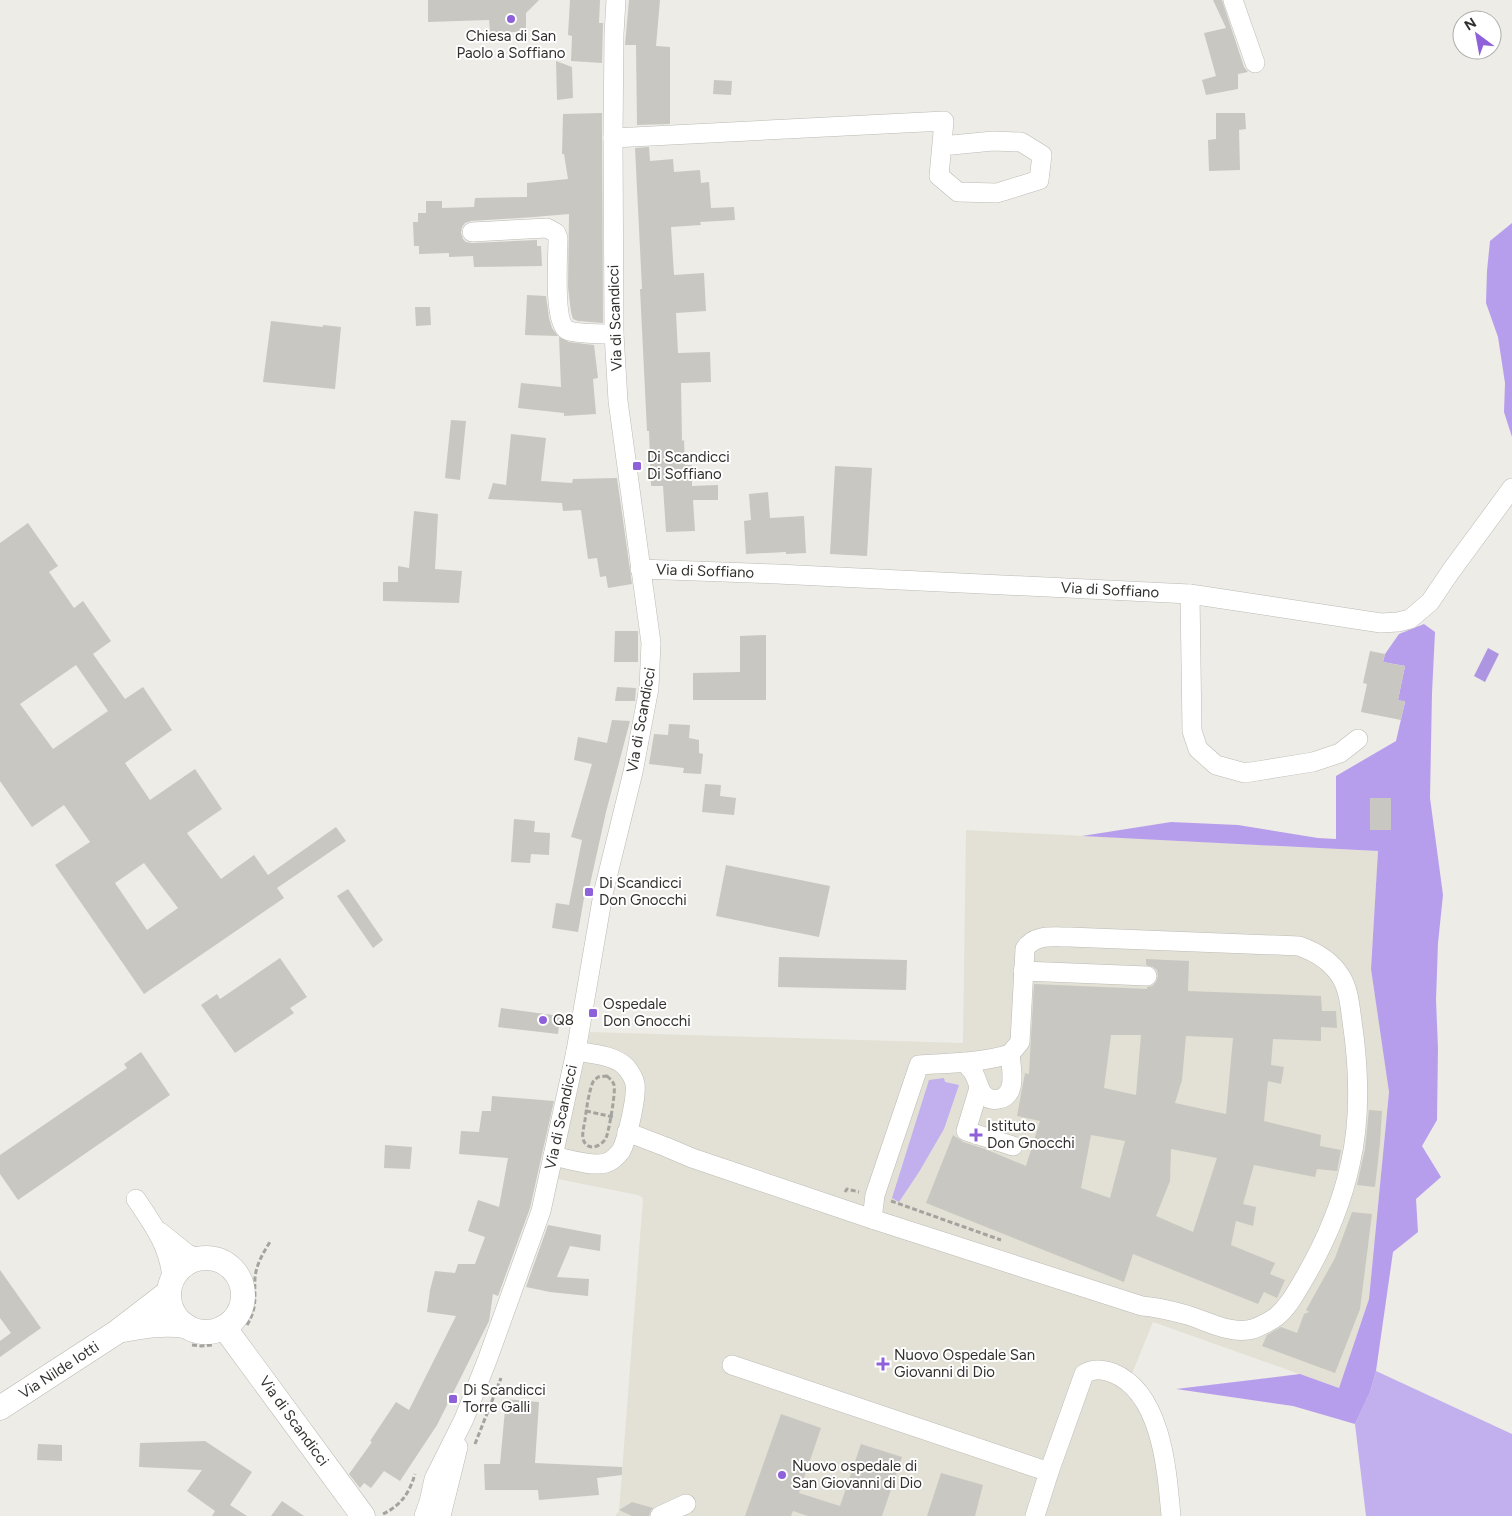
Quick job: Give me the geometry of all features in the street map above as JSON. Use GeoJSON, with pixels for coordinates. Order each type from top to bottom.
{"type":"FeatureCollection","features":[{"type":"Feature","properties":{"kind":"main road"},"geometry":{"type":"LineString","coordinates":[[198,1259],[210,1258],[221,1262],[231,1268],[239,1279],[242,1290],[242,1302],[238,1313],[224,1327]]}},
{"type":"Feature","properties":{"kind":"main road","name":"Via Nilde Iotti"},"geometry":{"type":"LineString","coordinates":[[0,1408],[117,1332],[171,1286],[176,1273],[181,1268],[198,1259]]}},
{"type":"Feature","properties":{"kind":"main road"},"geometry":{"type":"LineString","coordinates":[[171,1286],[172,1308],[175,1315],[186,1326]]}},
{"type":"Feature","properties":{"kind":"main road","name":"Via Nilde Iotti"},"geometry":{"type":"LineString","coordinates":[[117,1332],[151,1325],[169,1324],[186,1326],[203,1332],[214,1331],[224,1327]]}},
{"type":"Feature","properties":{"kind":"main road","name":"Via di Scandicci"},"geometry":{"type":"LineString","coordinates":[[224,1327],[373,1515]]}},
{"type":"Feature","properties":{"kind":"street","name":"Via di Scandicci"},"geometry":{"type":"LineString","coordinates":[[424,1516],[434,1479],[464,1419],[488,1358],[540,1211],[576,1051],[603,894],[632,772],[649,688],[652,650],[618,401],[614,334],[613,138],[616,0]]}},
{"type":"Feature","properties":{"kind":"street"},"geometry":{"type":"LineString","coordinates":[[1233,0],[1255,64]]}},
{"type":"Feature","properties":{"kind":"street"},"geometry":{"type":"LineString","coordinates":[[613,138],[944,121],[939,176],[958,192],[997,193],[1039,180],[1042,155],[1021,142],[992,141],[942,146]]}},
{"type":"Feature","properties":{"kind":"street"},"geometry":{"type":"LineString","coordinates":[[472,232],[547,228],[556,233],[558,238],[558,305],[562,325],[572,332],[614,334]]}},
{"type":"Feature","properties":{"kind":"street","name":"Via di Soffiano"},"geometry":{"type":"LineString","coordinates":[[640,569],[807,575],[1190,594],[1381,623],[1398,622],[1410,619],[1430,602],[1512,488]]}},
{"type":"Feature","properties":{"kind":"street"},"geometry":{"type":"LineString","coordinates":[[1190,594],[1192,731],[1198,749],[1216,765],[1246,772],[1313,762],[1340,753],[1358,739]]}},
{"type":"Feature","properties":{"kind":"street"},"geometry":{"type":"LineString","coordinates":[[624,1125],[692,1158],[872,1219],[1142,1306],[1168,1310],[1230,1330],[1246,1330],[1265,1324],[1277,1317],[1289,1304],[1314,1263],[1327,1235],[1351,1164],[1358,1084],[1356,1049],[1347,990],[1335,969],[1327,961],[1299,946],[1047,936],[1028,944],[1025,950],[1023,971],[1020,1042],[1010,1054],[999,1057],[919,1065],[875,1195],[872,1219]]}},
{"type":"Feature","properties":{"kind":"street"},"geometry":{"type":"LineString","coordinates":[[1023,971],[1147,976]]}},
{"type":"Feature","properties":{"kind":"street"},"geometry":{"type":"LineString","coordinates":[[553,1156],[591,1164],[606,1163],[616,1157],[620,1151],[624,1125],[635,1086],[631,1074],[626,1067],[610,1058],[576,1051]]}},
{"type":"Feature","properties":{"kind":"street"},"geometry":{"type":"LineString","coordinates":[[964,1062],[974,1072],[979,1088],[984,1095],[989,1099],[997,1100],[1010,1092],[1012,1079],[1010,1054]]}},
{"type":"Feature","properties":{"kind":"street"},"geometry":{"type":"LineString","coordinates":[[979,1088],[966,1130],[1013,1146]]}},
{"type":"Feature","properties":{"kind":"street"},"geometry":{"type":"LineString","coordinates":[[136,1199],[157,1229],[168,1254],[172,1265],[171,1286]]}},
{"type":"Feature","properties":{"kind":"street"},"geometry":{"type":"LineString","coordinates":[[157,1229],[198,1259]]}},
{"type":"Feature","properties":{"kind":"street"},"geometry":{"type":"LineString","coordinates":[[732,1365],[1050,1472]]}},
{"type":"Feature","properties":{"kind":"street"},"geometry":{"type":"LineString","coordinates":[[1035,1516],[1084,1374],[1096,1369],[1120,1377],[1135,1390],[1155,1423],[1163,1451],[1171,1516]]}},
{"type":"Feature","properties":{"kind":"street","name":"Via di Scandicci"},"geometry":{"type":"LineString","coordinates":[[441,1516],[464,1419]]}},
{"type":"Feature","properties":{"kind":"street"},"geometry":{"type":"LineString","coordinates":[[660,1516],[683,1510]]}},
{"type":"Feature","properties":{"kind":"path"},"geometry":{"type":"LineString","coordinates":[[607,1076],[613,1082],[615,1088],[611,1117],[606,1139],[599,1146],[593,1148],[584,1142],[582,1135],[586,1111],[593,1082],[598,1077],[607,1076]]}},
{"type":"Feature","properties":{"kind":"path"},"geometry":{"type":"LineString","coordinates":[[586,1111],[611,1117],[624,1125]]}},
{"type":"Feature","properties":{"kind":"path"},"geometry":{"type":"LineString","coordinates":[[844,1195],[846,1189],[875,1195],[1002,1240]]}},
{"type":"Feature","properties":{"kind":"path"},"geometry":{"type":"LineString","coordinates":[[373,1515],[394,1509],[403,1500],[420,1466]]}},
{"type":"Feature","properties":{"kind":"shaded area"},"geometry":{"type":"Polygon","coordinates":[[[1512,223],[1512,437],[1504,412],[1505,383],[1498,337],[1486,303],[1490,241],[1512,223]]]}},
{"type":"Feature","properties":{"kind":"shaded area"},"geometry":{"type":"Polygon","coordinates":[[[1424,624],[1435,632],[1430,798],[1443,895],[1438,943],[1436,1000],[1438,1048],[1437,1120],[1422,1146],[1441,1177],[1416,1199],[1418,1232],[1393,1252],[1376,1371],[1370,1392],[1355,1424],[1293,1406],[1176,1389],[1300,1374],[1339,1388],[1369,1299],[1389,1092],[1371,969],[1378,851],[1082,836],[1171,822],[1238,825],[1318,838],[1336,839],[1336,776],[1396,741],[1405,702],[1398,700],[1405,666],[1383,662],[1385,654],[1399,634],[1424,624]]]}},
{"type":"Feature","properties":{"kind":"shaded area"},"geometry":{"type":"Polygon","coordinates":[[[1488,648],[1499,654],[1485,682],[1474,676],[1488,648]]]}},
{"type":"Feature","properties":{"kind":"shaded area","name":"Istituto Don Gnocchi"},"geometry":{"type":"Polygon","coordinates":[[[966,830],[1378,851],[1371,969],[1389,1091],[1369,1299],[1339,1388],[1153,1322],[1131,1376],[1178,1516],[615,1516],[619,1511],[643,1198],[638,1195],[558,1179],[590,1032],[963,1043],[966,830]]]}},
{"type":"Feature","properties":{"kind":"shaded area"},"geometry":{"type":"Polygon","coordinates":[[[944,1078],[945,1082],[959,1085],[944,1129],[899,1202],[892,1198],[929,1080],[944,1078]]]}},
{"type":"Feature","properties":{"kind":"shaded area"},"geometry":{"type":"Polygon","coordinates":[[[1376,1371],[1512,1434],[1512,1516],[1366,1516],[1355,1424],[1370,1392],[1376,1371]]]}},
{"type":"Feature","properties":{"kind":"building"},"geometry":{"type":"Polygon","coordinates":[[[428,0],[539,0],[526,13],[526,32],[490,32],[489,20],[428,22],[428,0]]]}},
{"type":"Feature","properties":{"kind":"building"},"geometry":{"type":"Polygon","coordinates":[[[570,0],[600,0],[599,23],[603,23],[602,63],[571,61],[572,36],[568,35],[570,0]]]}},
{"type":"Feature","properties":{"kind":"building"},"geometry":{"type":"Polygon","coordinates":[[[629,0],[660,0],[656,46],[670,47],[670,124],[637,125],[636,45],[625,45],[629,0]]]}},
{"type":"Feature","properties":{"kind":"building"},"geometry":{"type":"Polygon","coordinates":[[[1213,0],[1222,0],[1244,67],[1248,72],[1238,74],[1238,89],[1206,95],[1202,80],[1216,76],[1204,33],[1226,28],[1213,0]]]}},
{"type":"Feature","properties":{"kind":"building"},"geometry":{"type":"Polygon","coordinates":[[[556,61],[572,67],[573,98],[557,100],[556,61]]]}},
{"type":"Feature","properties":{"kind":"building"},"geometry":{"type":"Polygon","coordinates":[[[714,80],[732,81],[731,95],[713,94],[714,80]]]}},
{"type":"Feature","properties":{"kind":"building"},"geometry":{"type":"Polygon","coordinates":[[[602,113],[603,323],[573,319],[568,287],[569,214],[471,221],[465,223],[462,227],[461,233],[466,242],[537,240],[537,246],[541,246],[542,266],[474,267],[473,256],[449,257],[449,253],[419,254],[419,246],[414,246],[413,222],[418,222],[418,213],[426,213],[426,201],[442,201],[442,208],[474,207],[475,198],[527,197],[527,183],[568,179],[564,154],[562,154],[563,114],[602,113]]]}},
{"type":"Feature","properties":{"kind":"building"},"geometry":{"type":"Polygon","coordinates":[[[1216,113],[1245,113],[1246,129],[1239,130],[1240,170],[1209,171],[1208,140],[1216,139],[1216,113]]]}},
{"type":"Feature","properties":{"kind":"building"},"geometry":{"type":"Polygon","coordinates":[[[649,147],[650,161],[673,159],[674,172],[700,170],[701,183],[709,182],[711,208],[734,207],[735,220],[700,222],[701,225],[671,227],[674,275],[704,273],[706,311],[676,313],[678,353],[710,352],[711,382],[681,383],[682,441],[684,440],[685,465],[692,465],[692,486],[718,485],[718,500],[693,500],[695,531],[666,532],[663,486],[651,486],[640,289],[642,289],[635,148],[649,147]]]}},
{"type":"Feature","properties":{"kind":"building"},"geometry":{"type":"Polygon","coordinates":[[[527,295],[546,296],[552,328],[558,336],[525,335],[527,295]]]}},
{"type":"Feature","properties":{"kind":"building"},"geometry":{"type":"Polygon","coordinates":[[[415,307],[430,307],[431,325],[416,326],[415,307]]]}},
{"type":"Feature","properties":{"kind":"building"},"geometry":{"type":"Polygon","coordinates":[[[271,321],[323,327],[323,325],[341,327],[335,389],[263,382],[271,321]]]}},
{"type":"Feature","properties":{"kind":"building"},"geometry":{"type":"Polygon","coordinates":[[[559,337],[569,342],[594,345],[598,378],[593,379],[596,414],[564,416],[564,413],[518,408],[521,383],[561,387],[559,337]]]}},
{"type":"Feature","properties":{"kind":"building"},"geometry":{"type":"Polygon","coordinates":[[[451,420],[466,421],[460,480],[445,478],[451,420]]]}},
{"type":"Feature","properties":{"kind":"building"},"geometry":{"type":"Polygon","coordinates":[[[511,434],[546,438],[541,481],[572,483],[573,479],[617,478],[632,584],[608,588],[606,576],[600,577],[597,558],[588,559],[581,510],[563,511],[562,503],[488,499],[493,483],[506,485],[511,434]]]}},
{"type":"Feature","properties":{"kind":"building"},"geometry":{"type":"Polygon","coordinates":[[[835,466],[872,468],[867,556],[830,554],[835,466]]]}},
{"type":"Feature","properties":{"kind":"building"},"geometry":{"type":"Polygon","coordinates":[[[768,492],[770,518],[804,516],[806,553],[746,554],[744,521],[751,520],[749,494],[768,492]]]}},
{"type":"Feature","properties":{"kind":"building"},"geometry":{"type":"Polygon","coordinates":[[[414,511],[438,514],[435,569],[462,571],[459,603],[383,601],[383,582],[398,582],[398,566],[409,568],[414,511]]]}},
{"type":"Feature","properties":{"kind":"building"},"geometry":{"type":"Polygon","coordinates":[[[28,523],[58,566],[49,572],[74,608],[83,601],[111,641],[93,654],[125,699],[143,687],[172,730],[125,763],[150,800],[195,769],[222,809],[187,833],[221,879],[254,855],[268,875],[336,827],[346,841],[277,888],[284,898],[144,994],[55,865],[90,842],[64,805],[32,827],[0,781],[0,543],[28,523]],[[76,665],[20,704],[53,749],[108,711],[76,665]],[[144,863],[115,883],[147,930],[178,908],[144,863]]]}},
{"type":"Feature","properties":{"kind":"building"},"geometry":{"type":"Polygon","coordinates":[[[615,631],[638,631],[638,662],[614,662],[615,631]]]}},
{"type":"Feature","properties":{"kind":"building"},"geometry":{"type":"Polygon","coordinates":[[[766,635],[766,700],[693,700],[693,673],[740,672],[740,636],[766,635]]]}},
{"type":"Feature","properties":{"kind":"building"},"geometry":{"type":"Polygon","coordinates":[[[1370,651],[1385,654],[1383,662],[1405,666],[1398,700],[1405,701],[1401,720],[1361,712],[1367,684],[1363,683],[1370,651]]]}},
{"type":"Feature","properties":{"kind":"building"},"geometry":{"type":"Polygon","coordinates":[[[617,687],[636,688],[635,701],[615,701],[617,687]]]}},
{"type":"Feature","properties":{"kind":"building"},"geometry":{"type":"Polygon","coordinates":[[[612,720],[630,721],[606,812],[587,898],[584,898],[578,932],[552,928],[556,903],[569,905],[582,840],[571,837],[592,764],[574,760],[578,737],[607,743],[612,720]]]}},
{"type":"Feature","properties":{"kind":"building"},"geometry":{"type":"Polygon","coordinates":[[[669,724],[690,725],[689,738],[699,740],[699,753],[703,754],[701,774],[683,773],[684,768],[649,764],[654,734],[668,735],[669,724]]]}},
{"type":"Feature","properties":{"kind":"building"},"geometry":{"type":"Polygon","coordinates":[[[705,784],[721,785],[720,796],[736,798],[734,815],[702,812],[705,784]]]}},
{"type":"Feature","properties":{"kind":"building"},"geometry":{"type":"Polygon","coordinates":[[[1370,798],[1391,798],[1391,830],[1370,830],[1370,798]]]}},
{"type":"Feature","properties":{"kind":"building"},"geometry":{"type":"Polygon","coordinates":[[[514,819],[535,821],[534,832],[550,833],[549,855],[531,854],[530,863],[511,862],[514,819]]]}},
{"type":"Feature","properties":{"kind":"building"},"geometry":{"type":"Polygon","coordinates":[[[726,865],[830,886],[819,937],[716,916],[726,865]]]}},
{"type":"Feature","properties":{"kind":"building"},"geometry":{"type":"Polygon","coordinates":[[[348,889],[383,940],[373,948],[337,896],[348,889]]]}},
{"type":"Feature","properties":{"kind":"building"},"geometry":{"type":"Polygon","coordinates":[[[779,957],[907,960],[906,990],[778,987],[779,957]]]}},
{"type":"Feature","properties":{"kind":"building"},"geometry":{"type":"Polygon","coordinates":[[[280,958],[307,997],[290,1008],[294,1013],[235,1053],[201,1005],[217,994],[220,999],[280,958]]]}},
{"type":"Feature","properties":{"kind":"building"},"geometry":{"type":"Polygon","coordinates":[[[1146,959],[1189,961],[1188,991],[1321,996],[1322,1011],[1336,1011],[1337,1028],[1321,1027],[1321,1041],[1273,1039],[1271,1065],[1284,1067],[1281,1084],[1268,1081],[1264,1121],[1321,1135],[1320,1146],[1341,1150],[1337,1171],[1317,1169],[1315,1177],[1254,1165],[1243,1204],[1256,1207],[1253,1226],[1236,1221],[1231,1245],[1275,1263],[1270,1274],[1285,1280],[1277,1298],[1264,1292],[1258,1304],[1133,1254],[1124,1282],[926,1203],[953,1135],[963,1142],[1026,1166],[1040,1121],[1017,1116],[1025,1073],[1029,1074],[1034,984],[1147,989],[1147,987],[1152,986],[1156,982],[1158,976],[1157,970],[1146,965],[1146,959]],[[1111,1035],[1104,1088],[1136,1095],[1141,1035],[1111,1035]],[[1186,1036],[1182,1080],[1175,1103],[1226,1114],[1233,1038],[1186,1036]],[[1091,1135],[1081,1188],[1110,1198],[1125,1141],[1091,1135]],[[1171,1149],[1170,1181],[1156,1216],[1193,1232],[1217,1158],[1171,1149]]]}},
{"type":"Feature","properties":{"kind":"building"},"geometry":{"type":"Polygon","coordinates":[[[501,1008],[560,1016],[558,1034],[498,1027],[501,1008]]]}},
{"type":"Feature","properties":{"kind":"building"},"geometry":{"type":"Polygon","coordinates":[[[141,1052],[170,1095],[18,1200],[0,1174],[0,1155],[127,1068],[124,1064],[141,1052]]]}},
{"type":"Feature","properties":{"kind":"building"},"geometry":{"type":"Polygon","coordinates":[[[492,1096],[554,1101],[530,1208],[498,1296],[493,1294],[489,1321],[437,1425],[400,1481],[384,1471],[371,1488],[364,1483],[360,1488],[349,1474],[372,1442],[370,1441],[396,1402],[409,1410],[456,1316],[427,1312],[435,1271],[455,1273],[458,1264],[475,1264],[485,1237],[468,1231],[478,1200],[499,1207],[508,1158],[459,1154],[461,1131],[479,1132],[482,1111],[491,1111],[492,1096]]]}},
{"type":"Feature","properties":{"kind":"building"},"geometry":{"type":"Polygon","coordinates":[[[1369,1110],[1382,1111],[1375,1187],[1357,1185],[1365,1149],[1369,1110]]]}},
{"type":"Feature","properties":{"kind":"building"},"geometry":{"type":"Polygon","coordinates":[[[385,1145],[412,1147],[410,1169],[384,1168],[385,1145]]]}},
{"type":"Feature","properties":{"kind":"building"},"geometry":{"type":"Polygon","coordinates":[[[1352,1212],[1372,1214],[1360,1309],[1335,1373],[1262,1346],[1267,1335],[1281,1327],[1297,1333],[1304,1314],[1309,1312],[1306,1310],[1335,1258],[1352,1212]]]}},
{"type":"Feature","properties":{"kind":"building"},"geometry":{"type":"Polygon","coordinates":[[[548,1225],[601,1235],[600,1251],[570,1246],[557,1277],[589,1279],[588,1296],[550,1292],[526,1287],[548,1225]]]}},
{"type":"Feature","properties":{"kind":"building"},"geometry":{"type":"Polygon","coordinates":[[[0,1270],[41,1328],[0,1357],[0,1341],[11,1333],[0,1318],[0,1270]]]}},
{"type":"Feature","properties":{"kind":"building"},"geometry":{"type":"Polygon","coordinates":[[[506,1399],[539,1402],[535,1463],[622,1467],[622,1475],[597,1478],[599,1495],[539,1500],[538,1490],[485,1490],[484,1464],[500,1464],[506,1399]]]}},
{"type":"Feature","properties":{"kind":"building","name":"Nuovo ospedale di San Giovanni di Dio"},"geometry":{"type":"Polygon","coordinates":[[[781,1414],[821,1428],[799,1493],[840,1506],[861,1444],[902,1457],[882,1516],[808,1516],[793,1511],[791,1516],[745,1516],[781,1414]]]}},
{"type":"Feature","properties":{"kind":"building"},"geometry":{"type":"Polygon","coordinates":[[[205,1441],[252,1472],[230,1505],[247,1516],[212,1516],[215,1511],[187,1491],[202,1470],[139,1467],[140,1443],[205,1441]]]}},
{"type":"Feature","properties":{"kind":"building"},"geometry":{"type":"Polygon","coordinates":[[[38,1444],[62,1445],[62,1461],[37,1460],[38,1444]]]}},
{"type":"Feature","properties":{"kind":"building","name":"Nuovo ospedale di San Giovanni di Dio"},"geometry":{"type":"Polygon","coordinates":[[[941,1473],[983,1485],[975,1516],[927,1516],[941,1473]]]}},
{"type":"Feature","properties":{"kind":"building"},"geometry":{"type":"Polygon","coordinates":[[[282,1501],[304,1516],[271,1516],[282,1501]]]}},
{"type":"Feature","properties":{"kind":"building"},"geometry":{"type":"Polygon","coordinates":[[[632,1502],[653,1508],[649,1516],[632,1516],[619,1510],[632,1502]]]}},
{"type":"Feature","properties":{"kind":"place","name":"Chiesa di San Paolo a Soffiano"},"geometry":{"type":"Point","coordinates":[511,19]}},
{"type":"Feature","properties":{"kind":"place","name":"Di Scandicci Di Soffiano"},"geometry":{"type":"Point","coordinates":[637,466]}},
{"type":"Feature","properties":{"kind":"place","name":"Di Scandicci Don Gnocchi"},"geometry":{"type":"Point","coordinates":[589,892]}},
{"type":"Feature","properties":{"kind":"place","name":"Ospedale Don Gnocchi"},"geometry":{"type":"Point","coordinates":[593,1013]}},
{"type":"Feature","properties":{"kind":"place","name":"Q8"},"geometry":{"type":"Point","coordinates":[543,1020]}},
{"type":"Feature","properties":{"kind":"place","name":"Istituto Don Gnocchi"},"geometry":{"type":"Point","coordinates":[976,1135]}},
{"type":"Feature","properties":{"kind":"place","name":"Nuovo Ospedale San Giovanni di Dio"},"geometry":{"type":"Point","coordinates":[883,1364]}},
{"type":"Feature","properties":{"kind":"place","name":"Di Scandicci Torre Galli"},"geometry":{"type":"Point","coordinates":[453,1399]}},
{"type":"Feature","properties":{"kind":"place","name":"Nuovo ospedale di San Giovanni di Dio"},"geometry":{"type":"Point","coordinates":[782,1475]}}]}
